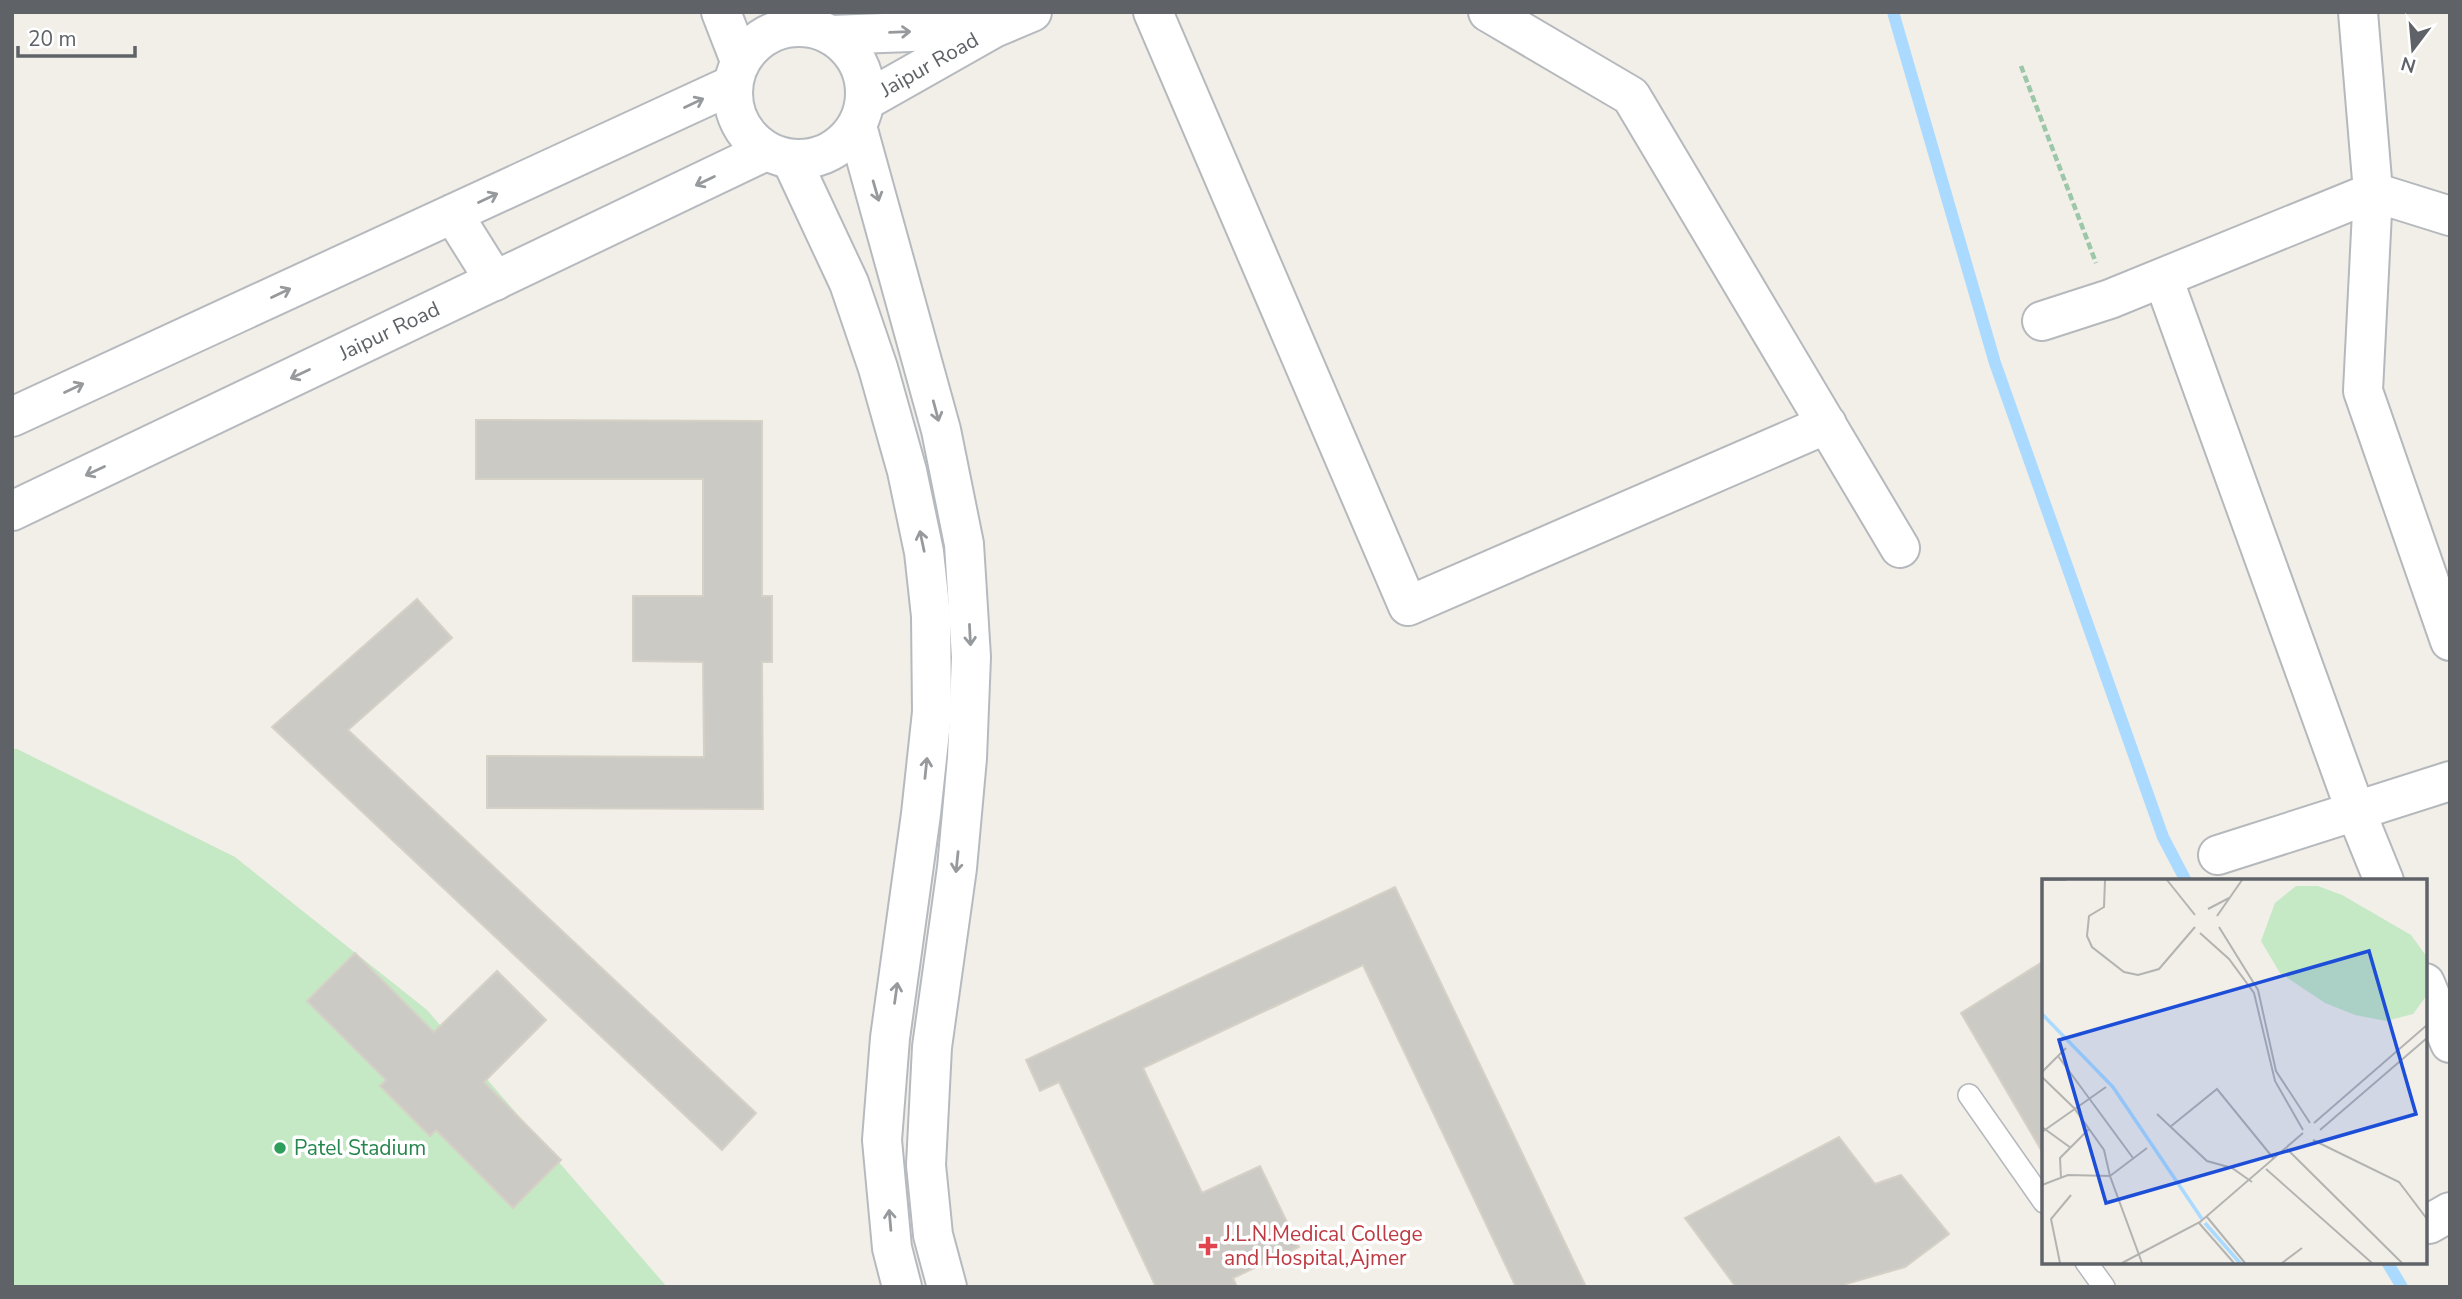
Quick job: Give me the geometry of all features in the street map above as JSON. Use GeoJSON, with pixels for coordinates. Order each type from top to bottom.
{"type":"FeatureCollection","features":[{"type":"Feature","properties":{"kind":"street"},"geometry":{"type":"LineString","coordinates":[[720,12],[736,73],[734,111],[746,134],[779,155],[817,158],[841,145],[861,113]]}},
{"type":"Feature","properties":{"kind":"street"},"geometry":{"type":"LineString","coordinates":[[1153,12],[1408,606],[1827,424]]}},
{"type":"Feature","properties":{"kind":"street"},"geometry":{"type":"LineString","coordinates":[[1488,12],[1631,96],[1900,548]]}},
{"type":"Feature","properties":{"kind":"street"},"geometry":{"type":"LineString","coordinates":[[2358,12],[2373,192],[2362,391],[2440,578],[2450,641]]}},
{"type":"Feature","properties":{"kind":"street","name":"Jaipur Road"},"geometry":{"type":"LineString","coordinates":[[811,25],[1013,18]]}},
{"type":"Feature","properties":{"kind":"street","name":"Jaipur Road"},"geometry":{"type":"LineString","coordinates":[[861,113],[1013,18]]}},
{"type":"Feature","properties":{"kind":"street"},"geometry":{"type":"LineString","coordinates":[[12,417],[453,214],[736,73],[757,41],[780,29],[811,25],[851,52],[863,75],[861,113],[941,430],[964,544],[971,657],[967,758],[957,868],[932,1047],[926,1165],[933,1235],[947,1287]]}},
{"type":"Feature","properties":{"kind":"street"},"geometry":{"type":"LineString","coordinates":[[779,155],[849,283],[877,368],[906,471],[924,552],[931,616],[932,712],[921,814],[890,1038],[882,1140],[892,1248],[902,1287]]}},
{"type":"Feature","properties":{"kind":"street","name":"Jaipur Road"},"geometry":{"type":"LineString","coordinates":[[12,511],[495,281],[779,155]]}},
{"type":"Feature","properties":{"kind":"street"},"geometry":{"type":"LineString","coordinates":[[2042,321],[2110,299],[2373,192],[2450,216]]}},
{"type":"Feature","properties":{"kind":"street"},"geometry":{"type":"LineString","coordinates":[[453,214],[495,281]]}},
{"type":"Feature","properties":{"kind":"street"},"geometry":{"type":"LineString","coordinates":[[2163,278],[2356,812],[2383,879]]}},
{"type":"Feature","properties":{"kind":"street"},"geometry":{"type":"LineString","coordinates":[[2218,855],[2450,781]]}},
{"type":"Feature","properties":{"kind":"street"},"geometry":{"type":"LineString","coordinates":[[2427,988],[2450,1043]]}},
{"type":"Feature","properties":{"kind":"lane"},"geometry":{"type":"LineString","coordinates":[[1969,1095],[2042,1199]]}},
{"type":"Feature","properties":{"kind":"lane"},"geometry":{"type":"LineString","coordinates":[[2087,1264],[2104,1287]]}},
{"type":"Feature","properties":{"kind":"path"},"geometry":{"type":"LineString","coordinates":[[2021,66],[2110,299]]}},
{"type":"Feature","properties":{"kind":"green space","name":"Patel Stadium"},"geometry":{"type":"Polygon","coordinates":[[[12,749],[17,749],[235,857],[427,1010],[667,1287],[12,1287],[12,749]]]}},
{"type":"Feature","properties":{"kind":"building"},"geometry":{"type":"Polygon","coordinates":[[[476,420],[762,421],[762,596],[772,596],[772,662],[762,662],[763,809],[487,808],[487,756],[704,757],[703,662],[633,661],[633,596],[703,596],[703,479],[476,479],[476,420]]]}},
{"type":"Feature","properties":{"kind":"building"},"geometry":{"type":"Polygon","coordinates":[[[417,599],[452,638],[348,730],[756,1113],[722,1150],[272,727],[417,599]]]}},
{"type":"Feature","properties":{"kind":"building"},"geometry":{"type":"Polygon","coordinates":[[[1395,887],[1586,1287],[1516,1287],[1363,965],[1143,1068],[1202,1193],[1260,1166],[1299,1247],[1233,1278],[1237,1287],[1156,1287],[1059,1082],[1040,1091],[1026,1060],[1395,887]]]}},
{"type":"Feature","properties":{"kind":"building"},"geometry":{"type":"Polygon","coordinates":[[[355,953],[434,1032],[497,971],[546,1020],[484,1082],[561,1160],[513,1208],[436,1130],[430,1136],[380,1086],[386,1080],[307,1001],[355,953]]]}},
{"type":"Feature","properties":{"kind":"building"},"geometry":{"type":"Polygon","coordinates":[[[2042,962],[2042,1152],[1961,1013],[2042,962]]]}},
{"type":"Feature","properties":{"kind":"building"},"geometry":{"type":"Polygon","coordinates":[[[1839,1137],[1875,1184],[1901,1175],[1949,1234],[1905,1267],[1846,1284],[1848,1287],[1736,1287],[1685,1218],[1839,1137]]]}},
{"type":"Feature","properties":{"kind":"waterway"},"geometry":{"type":"LineString","coordinates":[[1893,12],[1995,363],[2163,837],[2185,879]]}},
{"type":"Feature","properties":{"kind":"waterway"},"geometry":{"type":"LineString","coordinates":[[2388,1264],[2402,1287]]}},
{"type":"Feature","properties":{"kind":"place","name":"Patel Stadium"},"geometry":{"type":"Point","coordinates":[280,1148]}},
{"type":"Feature","properties":{"kind":"place","name":"J.L.N.Medical College and Hospital,Ajmer"},"geometry":{"type":"Point","coordinates":[1208,1246]}}]}
